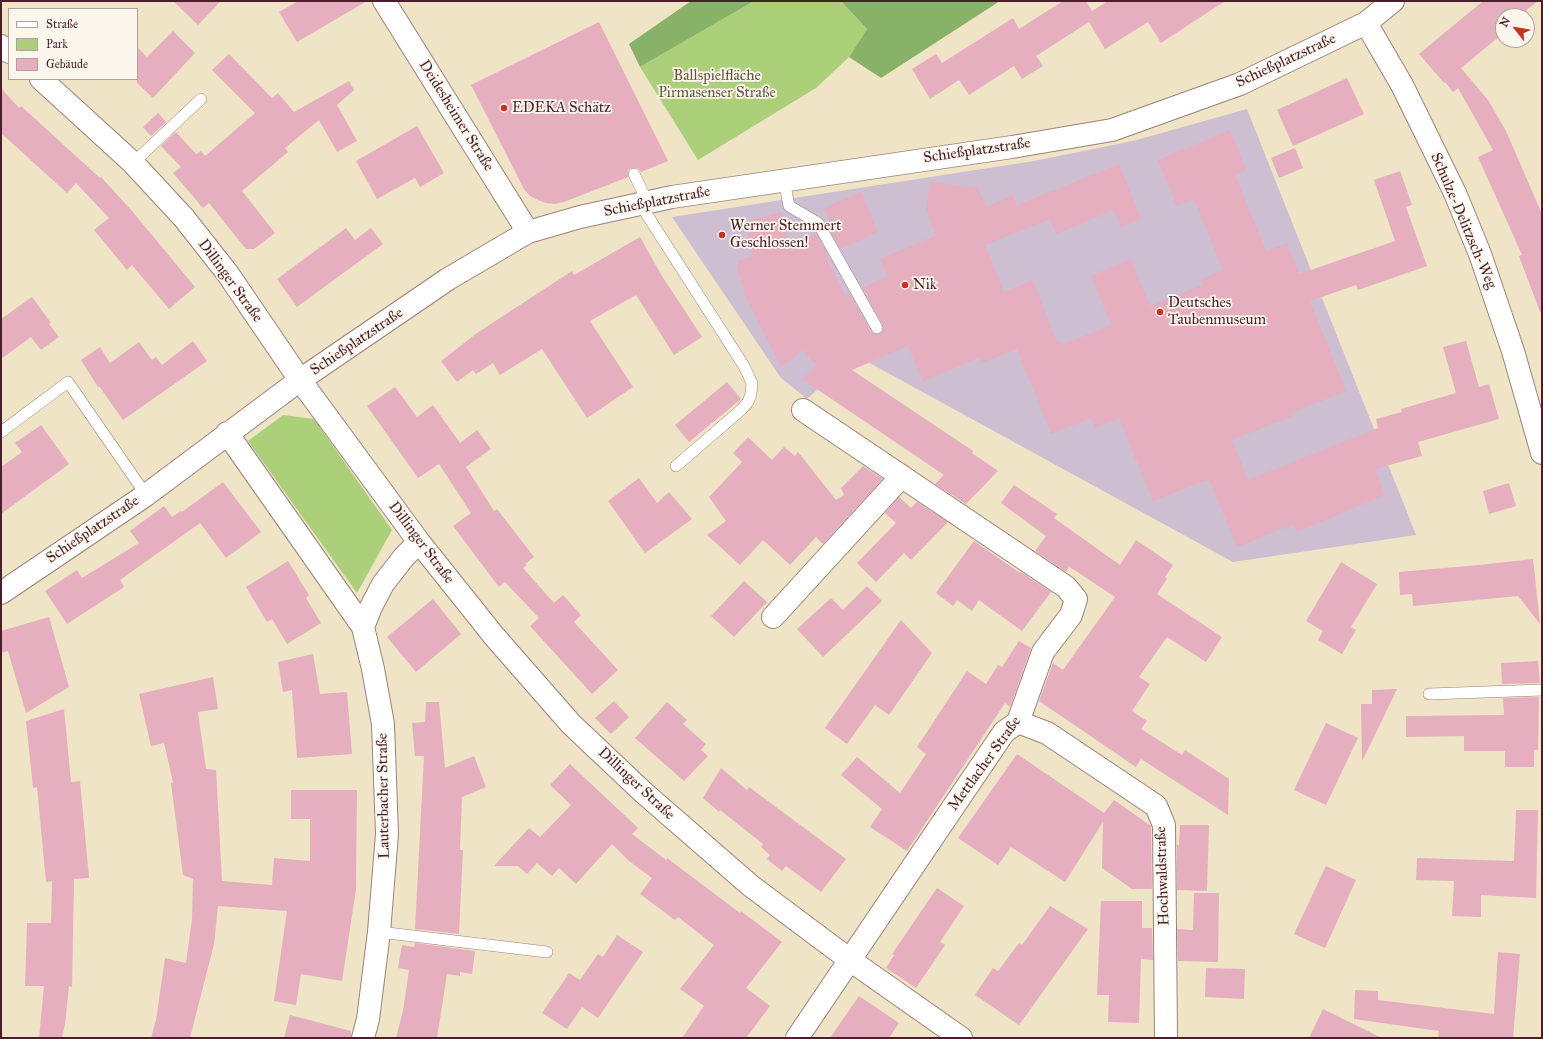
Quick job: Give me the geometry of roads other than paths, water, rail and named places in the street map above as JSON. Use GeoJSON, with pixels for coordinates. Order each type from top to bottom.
{"type":"FeatureCollection","features":[{"type":"Feature","properties":{"kind":"street","name":"Deidesheimer Straße"},"geometry":{"type":"LineString","coordinates":[[384,1],[528,232]]}},
{"type":"Feature","properties":{"kind":"street","name":"Schießplatzstraße"},"geometry":{"type":"LineString","coordinates":[[1,593],[146,495],[227,433],[300,380],[448,279],[528,232],[580,217],[672,197],[1012,147],[1112,130],[1240,84],[1366,23],[1393,1]]}},
{"type":"Feature","properties":{"kind":"street","name":"Schulze-Delitzsch-Weg"},"geometry":{"type":"LineString","coordinates":[[1366,23],[1402,85],[1445,173],[1480,254],[1513,351],[1542,453]]}},
{"type":"Feature","properties":{"kind":"street","name":"Dillinger Straße"},"geometry":{"type":"LineString","coordinates":[[42,80],[133,163],[189,224],[228,274],[300,380],[420,542],[494,636],[571,724],[644,793],[751,886],[850,960]]}},
{"type":"Feature","properties":{"kind":"street","name":"Mettlacher Straße"},"geometry":{"type":"LineString","coordinates":[[796,1038],[1004,732],[1018,722],[1043,652],[1071,615],[1076,600],[1066,587],[803,410]]}},
{"type":"Feature","properties":{"kind":"street","name":"Lauterbacher Straße"},"geometry":{"type":"LineString","coordinates":[[227,433],[363,627],[373,669],[383,724],[387,834],[379,932],[368,1019],[363,1038]]}},
{"type":"Feature","properties":{"kind":"street"},"geometry":{"type":"LineString","coordinates":[[773,617],[902,476]]}},
{"type":"Feature","properties":{"kind":"street"},"geometry":{"type":"LineString","coordinates":[[363,627],[370,607],[383,584],[404,557],[420,542]]}},
{"type":"Feature","properties":{"kind":"street","name":"Hochwaldstraße"},"geometry":{"type":"LineString","coordinates":[[1018,722],[1047,733],[1156,806],[1164,825],[1166,1038]]}},
{"type":"Feature","properties":{"kind":"street"},"geometry":{"type":"LineString","coordinates":[[850,960],[961,1038]]}},
{"type":"Feature","properties":{"kind":"lane"},"geometry":{"type":"LineString","coordinates":[[133,163],[201,99]]}},
{"type":"Feature","properties":{"kind":"lane"},"geometry":{"type":"LineString","coordinates":[[634,174],[644,204],[744,366],[752,383],[752,394],[748,402],[741,410],[676,466]]}},
{"type":"Feature","properties":{"kind":"lane"},"geometry":{"type":"LineString","coordinates":[[784,180],[789,206],[818,223],[877,328]]}},
{"type":"Feature","properties":{"kind":"lane"},"geometry":{"type":"LineString","coordinates":[[1,432],[68,382],[146,495]]}},
{"type":"Feature","properties":{"kind":"lane"},"geometry":{"type":"LineString","coordinates":[[1429,694],[1542,690]]}},
{"type":"Feature","properties":{"kind":"lane"},"geometry":{"type":"LineString","coordinates":[[379,932],[547,952]]}},
{"type":"Feature","properties":{"kind":"place","name":"EDEKA Schätz"},"geometry":{"type":"Point","coordinates":[504,108]}},
{"type":"Feature","properties":{"kind":"place","name":"Werner Stemmert Geschlossen!"},"geometry":{"type":"Point","coordinates":[722,235]}},
{"type":"Feature","properties":{"kind":"place","name":"Nik"},"geometry":{"type":"Point","coordinates":[905,285]}},
{"type":"Feature","properties":{"kind":"place","name":"Deutsches Taubenmuseum"},"geometry":{"type":"Point","coordinates":[1160,312]}},
{"type":"Feature","properties":{"kind":"park label","name":"Ballspielfläche Pirmasenser Straße"},"geometry":{"type":"Point","coordinates":[717,84]}}]}
